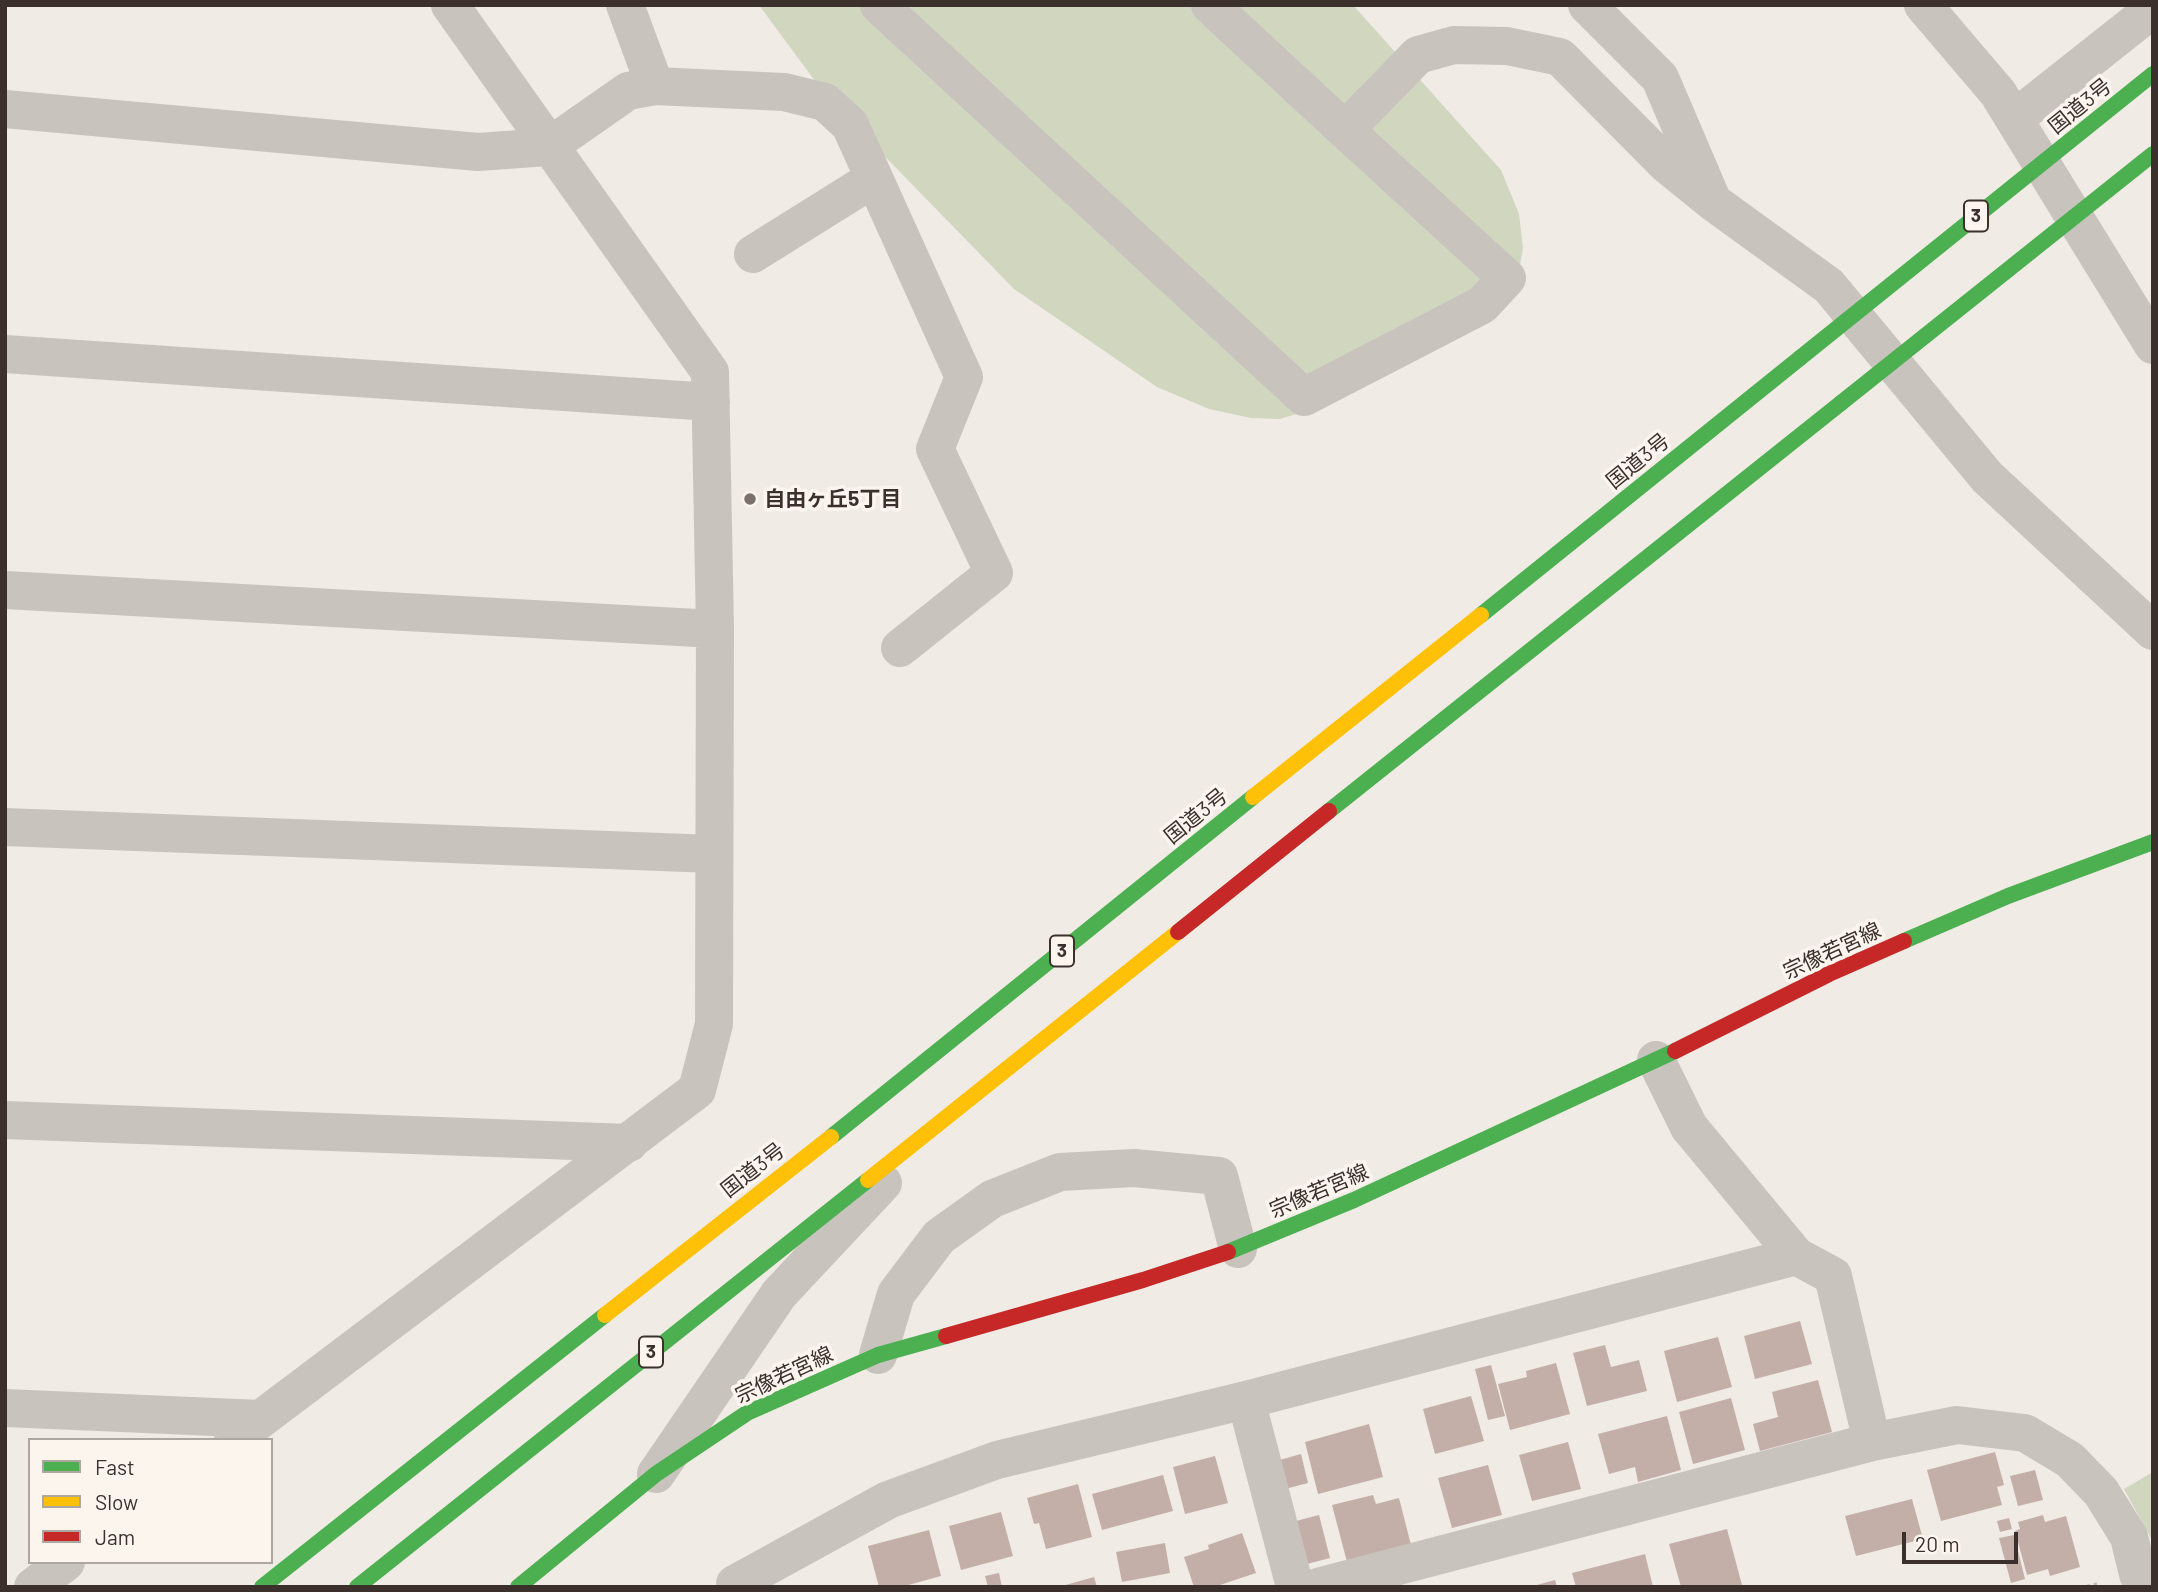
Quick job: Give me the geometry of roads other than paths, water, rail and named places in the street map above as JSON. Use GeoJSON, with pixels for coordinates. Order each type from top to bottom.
{"type":"FeatureCollection","features":[{"type":"Feature","properties":{"kind":"main road","name":"国道3号"},"geometry":{"type":"LineString","coordinates":[[262,1587],[851,1120],[2153,74]]}},
{"type":"Feature","properties":{"kind":"main road","name":"3"},"geometry":{"type":"LineString","coordinates":[[357,1587],[2153,154]]}},
{"type":"Feature","properties":{"kind":"main road","name":"宗像若宮線"},"geometry":{"type":"LineString","coordinates":[[518,1587],[656,1474],[747,1413],[878,1355],[1143,1280],[1238,1249],[1354,1200],[1656,1060],[1842,968],[2008,896],[2153,842]]}},
{"type":"Feature","properties":{"kind":"main road"},"geometry":{"type":"LineString","coordinates":[[246,1587],[320,1541]]}},
{"type":"Feature","properties":{"kind":"street"},"geometry":{"type":"LineString","coordinates":[[5,1408],[247,1429],[697,1090],[713,1024],[715,629],[710,372],[548,147],[450,5]]}},
{"type":"Feature","properties":{"kind":"street"},"geometry":{"type":"LineString","coordinates":[[625,5],[654,86]]}},
{"type":"Feature","properties":{"kind":"street"},"geometry":{"type":"LineString","coordinates":[[880,5],[1304,397],[1482,305],[1507,278],[1210,5]]}},
{"type":"Feature","properties":{"kind":"street"},"geometry":{"type":"LineString","coordinates":[[1587,5],[1660,78],[1713,202]]}},
{"type":"Feature","properties":{"kind":"street"},"geometry":{"type":"LineString","coordinates":[[1923,5],[1998,93],[2153,345]]}},
{"type":"Feature","properties":{"kind":"street"},"geometry":{"type":"LineString","coordinates":[[2014,119],[2153,9]]}},
{"type":"Feature","properties":{"kind":"street"},"geometry":{"type":"LineString","coordinates":[[1345,130],[1418,55],[1454,45],[1507,46],[1560,57],[1666,164],[1713,202],[1829,286],[1987,477],[2153,631]]}},
{"type":"Feature","properties":{"kind":"street"},"geometry":{"type":"LineString","coordinates":[[5,109],[478,152],[548,147],[628,91],[654,86],[784,92],[825,102],[850,125],[964,377],[935,449],[994,573],[900,648]]}},
{"type":"Feature","properties":{"kind":"street"},"geometry":{"type":"LineString","coordinates":[[753,254],[873,179]]}},
{"type":"Feature","properties":{"kind":"street"},"geometry":{"type":"LineString","coordinates":[[5,354],[711,402]]}},
{"type":"Feature","properties":{"kind":"street"},"geometry":{"type":"LineString","coordinates":[[5,590],[715,629]]}},
{"type":"Feature","properties":{"kind":"street"},"geometry":{"type":"LineString","coordinates":[[5,827],[713,854]]}},
{"type":"Feature","properties":{"kind":"street"},"geometry":{"type":"LineString","coordinates":[[1656,1060],[1689,1127],[1796,1256],[1833,1276],[1872,1442]]}},
{"type":"Feature","properties":{"kind":"street"},"geometry":{"type":"LineString","coordinates":[[656,1474],[779,1294],[944,1117]]}},
{"type":"Feature","properties":{"kind":"street"},"geometry":{"type":"LineString","coordinates":[[5,1120],[629,1143]]}},
{"type":"Feature","properties":{"kind":"street"},"geometry":{"type":"LineString","coordinates":[[878,1355],[896,1294],[939,1237],[992,1199],[1060,1172],[1134,1168],[1219,1176],[1238,1249]]}},
{"type":"Feature","properties":{"kind":"street"},"geometry":{"type":"LineString","coordinates":[[735,1587],[734,1584],[888,1500],[997,1461],[1247,1400],[1796,1256]]}},
{"type":"Feature","properties":{"kind":"street"},"geometry":{"type":"LineString","coordinates":[[1247,1400],[1295,1587]]}},
{"type":"Feature","properties":{"kind":"street"},"geometry":{"type":"LineString","coordinates":[[1318,1587],[1872,1442],[1957,1425],[2025,1433],[2070,1460],[2102,1492],[2129,1537],[2144,1587]]}},
{"type":"Feature","properties":{"kind":"street"},"geometry":{"type":"LineString","coordinates":[[33,1587],[63,1564]]}},
{"type":"Feature","properties":{"kind":"place","name":"自由ヶ丘5丁目"},"geometry":{"type":"Point","coordinates":[750,499]}}]}
